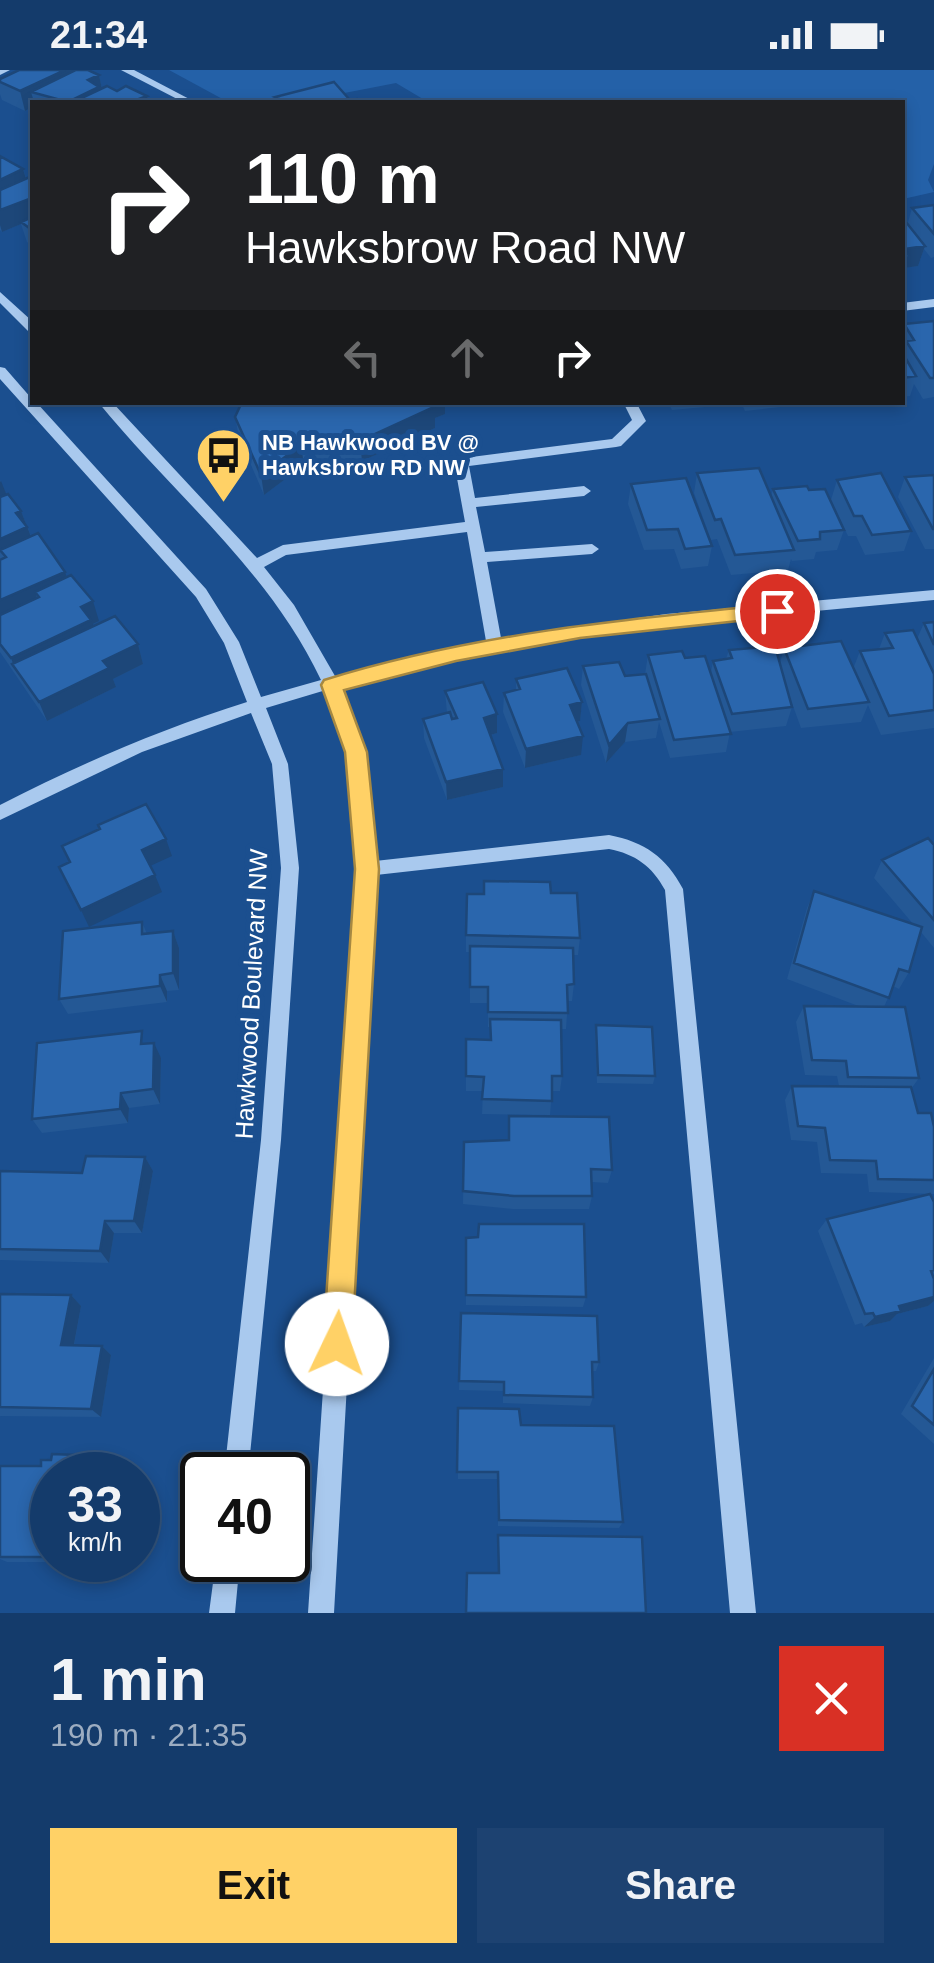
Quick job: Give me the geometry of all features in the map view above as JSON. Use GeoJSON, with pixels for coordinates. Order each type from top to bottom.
{"type":"FeatureCollection","features":[{"type":"Feature","properties":{"kind":"street"},"geometry":{"type":"LineString","coordinates":[[126,70],[186,100]]}},
{"type":"Feature","properties":{"kind":"street"},"geometry":{"type":"LineString","coordinates":[[0,296],[30,326]]}},
{"type":"Feature","properties":{"kind":"street"},"geometry":{"type":"LineString","coordinates":[[905,307],[934,302]]}},
{"type":"Feature","properties":{"kind":"street","name":"Hawkwood Boulevard NW"},"geometry":{"type":"LineString","coordinates":[[0,371],[201,593],[231,642],[280,764],[290,868],[271,1140],[238,1452]]}},
{"type":"Feature","properties":{"kind":"street"},"geometry":{"type":"LineString","coordinates":[[107,405],[254,566],[298,623],[332,685],[356,752],[367,869],[321,1613]]}},
{"type":"Feature","properties":{"kind":"street"},"geometry":{"type":"LineString","coordinates":[[496,646],[460,462],[616,442],[639,421],[631,405]]}},
{"type":"Feature","properties":{"kind":"street"},"geometry":{"type":"LineString","coordinates":[[470,503],[584,491]]}},
{"type":"Feature","properties":{"kind":"street"},"geometry":{"type":"LineString","coordinates":[[254,566],[283,550],[473,526]]}},
{"type":"Feature","properties":{"kind":"street"},"geometry":{"type":"LineString","coordinates":[[477,558],[592,549]]}},
{"type":"Feature","properties":{"kind":"street"},"geometry":{"type":"LineString","coordinates":[[0,813],[138,745],[258,705],[496,646],[580,630],[934,595]]}},
{"type":"Feature","properties":{"kind":"street"},"geometry":{"type":"LineString","coordinates":[[367,869],[609,842],[637,849],[663,867],[674,889],[743,1613]]}},
{"type":"Feature","properties":{"kind":"street"},"geometry":{"type":"LineString","coordinates":[[222,1613],[226,1582]]}},
{"type":"Feature","properties":{"kind":"shaded area"},"geometry":{"type":"Polygon","coordinates":[[[169,70],[934,70],[934,164],[928,180],[934,192],[905,199],[905,100],[425,100],[396,83],[308,100],[224,100],[169,70]]]}},
{"type":"Feature","properties":{"kind":"building"},"geometry":{"type":"Polygon","coordinates":[[[19,70],[65,70],[20,91],[0,82],[19,70]]]}},
{"type":"Feature","properties":{"kind":"building"},"geometry":{"type":"Polygon","coordinates":[[[76,70],[99,75],[88,80],[99,87],[72,100],[31,92],[76,70]]]}},
{"type":"Feature","properties":{"kind":"building"},"geometry":{"type":"Polygon","coordinates":[[[334,82],[349,99],[282,100],[275,97],[334,82]]]}},
{"type":"Feature","properties":{"kind":"building"},"geometry":{"type":"Polygon","coordinates":[[[107,86],[117,91],[126,86],[147,96],[136,100],[77,100],[107,86]]]}},
{"type":"Feature","properties":{"kind":"building"},"geometry":{"type":"Polygon","coordinates":[[[0,156],[23,169],[0,180],[0,156]]]}},
{"type":"Feature","properties":{"kind":"building"},"geometry":{"type":"Polygon","coordinates":[[[30,177],[30,199],[0,210],[0,190],[30,177]]]}},
{"type":"Feature","properties":{"kind":"building"},"geometry":{"type":"Polygon","coordinates":[[[934,205],[934,234],[912,208],[934,205]]]}},
{"type":"Feature","properties":{"kind":"building"},"geometry":{"type":"Polygon","coordinates":[[[905,221],[925,246],[905,249],[905,221]]]}},
{"type":"Feature","properties":{"kind":"building"},"geometry":{"type":"Polygon","coordinates":[[[934,321],[934,378],[930,378],[906,341],[914,340],[905,324],[934,321]]]}},
{"type":"Feature","properties":{"kind":"building"},"geometry":{"type":"Polygon","coordinates":[[[905,357],[916,376],[905,378],[905,357]]]}},
{"type":"Feature","properties":{"kind":"building"},"geometry":{"type":"Polygon","coordinates":[[[241,405],[434,407],[360,441],[301,445],[261,475],[235,417],[241,405]]]}},
{"type":"Feature","properties":{"kind":"building"},"geometry":{"type":"Polygon","coordinates":[[[759,468],[794,550],[735,555],[721,519],[715,520],[697,473],[759,468]]]}},
{"type":"Feature","properties":{"kind":"building"},"geometry":{"type":"Polygon","coordinates":[[[881,473],[911,531],[872,535],[862,516],[854,516],[837,480],[881,473]]]}},
{"type":"Feature","properties":{"kind":"building"},"geometry":{"type":"Polygon","coordinates":[[[934,475],[934,529],[933,529],[905,477],[934,475]]]}},
{"type":"Feature","properties":{"kind":"building"},"geometry":{"type":"Polygon","coordinates":[[[686,478],[712,546],[685,549],[678,529],[647,530],[631,484],[686,478]]]}},
{"type":"Feature","properties":{"kind":"building"},"geometry":{"type":"Polygon","coordinates":[[[807,486],[809,490],[825,489],[844,530],[820,532],[820,539],[798,541],[773,489],[807,486]]]}},
{"type":"Feature","properties":{"kind":"building"},"geometry":{"type":"Polygon","coordinates":[[[8,494],[27,527],[0,539],[0,497],[8,494]]]}},
{"type":"Feature","properties":{"kind":"building"},"geometry":{"type":"Polygon","coordinates":[[[38,533],[65,572],[0,600],[0,560],[6,557],[0,550],[38,533]]]}},
{"type":"Feature","properties":{"kind":"building"},"geometry":{"type":"Polygon","coordinates":[[[71,575],[93,601],[81,607],[91,620],[11,658],[0,644],[0,615],[39,597],[35,592],[71,575]]]}},
{"type":"Feature","properties":{"kind":"building"},"geometry":{"type":"Polygon","coordinates":[[[115,616],[138,644],[103,661],[109,668],[39,702],[12,664],[115,616]]]}},
{"type":"Feature","properties":{"kind":"building"},"geometry":{"type":"Polygon","coordinates":[[[934,622],[934,645],[924,623],[934,622]]]}},
{"type":"Feature","properties":{"kind":"building"},"geometry":{"type":"Polygon","coordinates":[[[913,630],[934,674],[934,710],[889,716],[860,651],[893,648],[885,633],[913,630]]]}},
{"type":"Feature","properties":{"kind":"building"},"geometry":{"type":"Polygon","coordinates":[[[841,641],[869,702],[808,709],[784,648],[841,641]]]}},
{"type":"Feature","properties":{"kind":"building"},"geometry":{"type":"Polygon","coordinates":[[[775,646],[792,707],[732,714],[713,661],[732,658],[729,650],[775,646]]]}},
{"type":"Feature","properties":{"kind":"building"},"geometry":{"type":"Polygon","coordinates":[[[682,651],[685,658],[705,656],[731,734],[674,740],[648,655],[682,651]]]}},
{"type":"Feature","properties":{"kind":"building"},"geometry":{"type":"Polygon","coordinates":[[[619,662],[625,676],[646,674],[660,719],[628,723],[609,745],[583,666],[619,662]]]}},
{"type":"Feature","properties":{"kind":"building"},"geometry":{"type":"Polygon","coordinates":[[[567,668],[582,702],[570,705],[583,736],[526,749],[504,693],[520,689],[516,679],[567,668]]]}},
{"type":"Feature","properties":{"kind":"building"},"geometry":{"type":"Polygon","coordinates":[[[483,682],[497,714],[484,718],[503,769],[446,782],[423,719],[450,712],[452,719],[457,718],[445,691],[483,682]]]}},
{"type":"Feature","properties":{"kind":"building"},"geometry":{"type":"Polygon","coordinates":[[[146,804],[166,839],[142,850],[155,875],[81,910],[59,867],[70,862],[62,846],[146,804]]]}},
{"type":"Feature","properties":{"kind":"building"},"geometry":{"type":"Polygon","coordinates":[[[928,838],[934,845],[934,920],[882,860],[928,838]]]}},
{"type":"Feature","properties":{"kind":"building"},"geometry":{"type":"Polygon","coordinates":[[[484,881],[550,882],[551,893],[577,893],[580,938],[466,935],[467,894],[484,894],[484,881]]]}},
{"type":"Feature","properties":{"kind":"building"},"geometry":{"type":"Polygon","coordinates":[[[814,891],[922,927],[909,972],[899,969],[889,998],[794,963],[814,891]]]}},
{"type":"Feature","properties":{"kind":"building"},"geometry":{"type":"Polygon","coordinates":[[[142,922],[142,934],[173,931],[173,973],[160,975],[160,986],[59,999],[63,931],[142,922]]]}},
{"type":"Feature","properties":{"kind":"building"},"geometry":{"type":"Polygon","coordinates":[[[470,946],[573,948],[574,984],[567,985],[568,1013],[488,1012],[488,987],[470,987],[470,946]]]}},
{"type":"Feature","properties":{"kind":"building"},"geometry":{"type":"Polygon","coordinates":[[[804,1006],[905,1007],[919,1078],[848,1077],[846,1061],[812,1060],[804,1006]]]}},
{"type":"Feature","properties":{"kind":"building"},"geometry":{"type":"Polygon","coordinates":[[[490,1019],[561,1020],[562,1076],[552,1076],[552,1101],[482,1099],[484,1077],[466,1076],[466,1039],[491,1040],[490,1019]]]}},
{"type":"Feature","properties":{"kind":"building"},"geometry":{"type":"Polygon","coordinates":[[[596,1025],[652,1027],[655,1076],[598,1075],[596,1025]]]}},
{"type":"Feature","properties":{"kind":"building"},"geometry":{"type":"Polygon","coordinates":[[[142,1031],[141,1044],[154,1043],[153,1089],[121,1093],[120,1109],[32,1119],[37,1043],[142,1031]]]}},
{"type":"Feature","properties":{"kind":"building"},"geometry":{"type":"Polygon","coordinates":[[[792,1086],[911,1087],[918,1113],[931,1113],[934,1180],[878,1179],[876,1161],[830,1160],[825,1128],[798,1126],[792,1086]]]}},
{"type":"Feature","properties":{"kind":"building"},"geometry":{"type":"Polygon","coordinates":[[[509,1116],[609,1117],[612,1170],[591,1169],[592,1196],[514,1196],[463,1191],[464,1142],[509,1140],[509,1116]]]}},
{"type":"Feature","properties":{"kind":"building"},"geometry":{"type":"Polygon","coordinates":[[[86,1156],[145,1157],[134,1221],[105,1221],[100,1251],[0,1249],[0,1171],[82,1173],[86,1156]]]}},
{"type":"Feature","properties":{"kind":"building"},"geometry":{"type":"Polygon","coordinates":[[[930,1194],[934,1202],[934,1297],[899,1306],[901,1311],[875,1317],[873,1313],[865,1314],[827,1219],[930,1194]]]}},
{"type":"Feature","properties":{"kind":"building"},"geometry":{"type":"Polygon","coordinates":[[[479,1224],[584,1224],[586,1297],[466,1295],[466,1238],[478,1237],[479,1224]]]}},
{"type":"Feature","properties":{"kind":"building"},"geometry":{"type":"Polygon","coordinates":[[[0,1294],[71,1295],[61,1345],[102,1346],[91,1409],[0,1407],[0,1294]]]}},
{"type":"Feature","properties":{"kind":"building"},"geometry":{"type":"Polygon","coordinates":[[[461,1313],[597,1316],[599,1362],[592,1362],[593,1397],[504,1395],[504,1382],[459,1381],[461,1313]]]}},
{"type":"Feature","properties":{"kind":"building"},"geometry":{"type":"Polygon","coordinates":[[[934,1369],[934,1425],[912,1406],[934,1369]]]}},
{"type":"Feature","properties":{"kind":"building"},"geometry":{"type":"Polygon","coordinates":[[[458,1408],[519,1409],[521,1425],[614,1426],[623,1522],[499,1520],[498,1472],[457,1472],[458,1408]]]}},
{"type":"Feature","properties":{"kind":"building"},"geometry":{"type":"Polygon","coordinates":[[[0,1466],[30,1466],[30,1557],[0,1557],[0,1466]]]}},
{"type":"Feature","properties":{"kind":"building"},"geometry":{"type":"Polygon","coordinates":[[[498,1535],[642,1537],[646,1613],[466,1613],[467,1573],[499,1573],[498,1535]]]}},
{"type":"Feature","properties":{"kind":"place","name":"NB Hawkwood BV @ Hawksbrow RD NW"},"geometry":{"type":"Point","coordinates":[223,504]}},
{"type":"Feature","properties":{"kind":"route"},"geometry":{"type":"LineString","coordinates":[[337,1344],[367,869],[356,752],[332,685],[456,654],[580,630],[777,611]]}}]}
